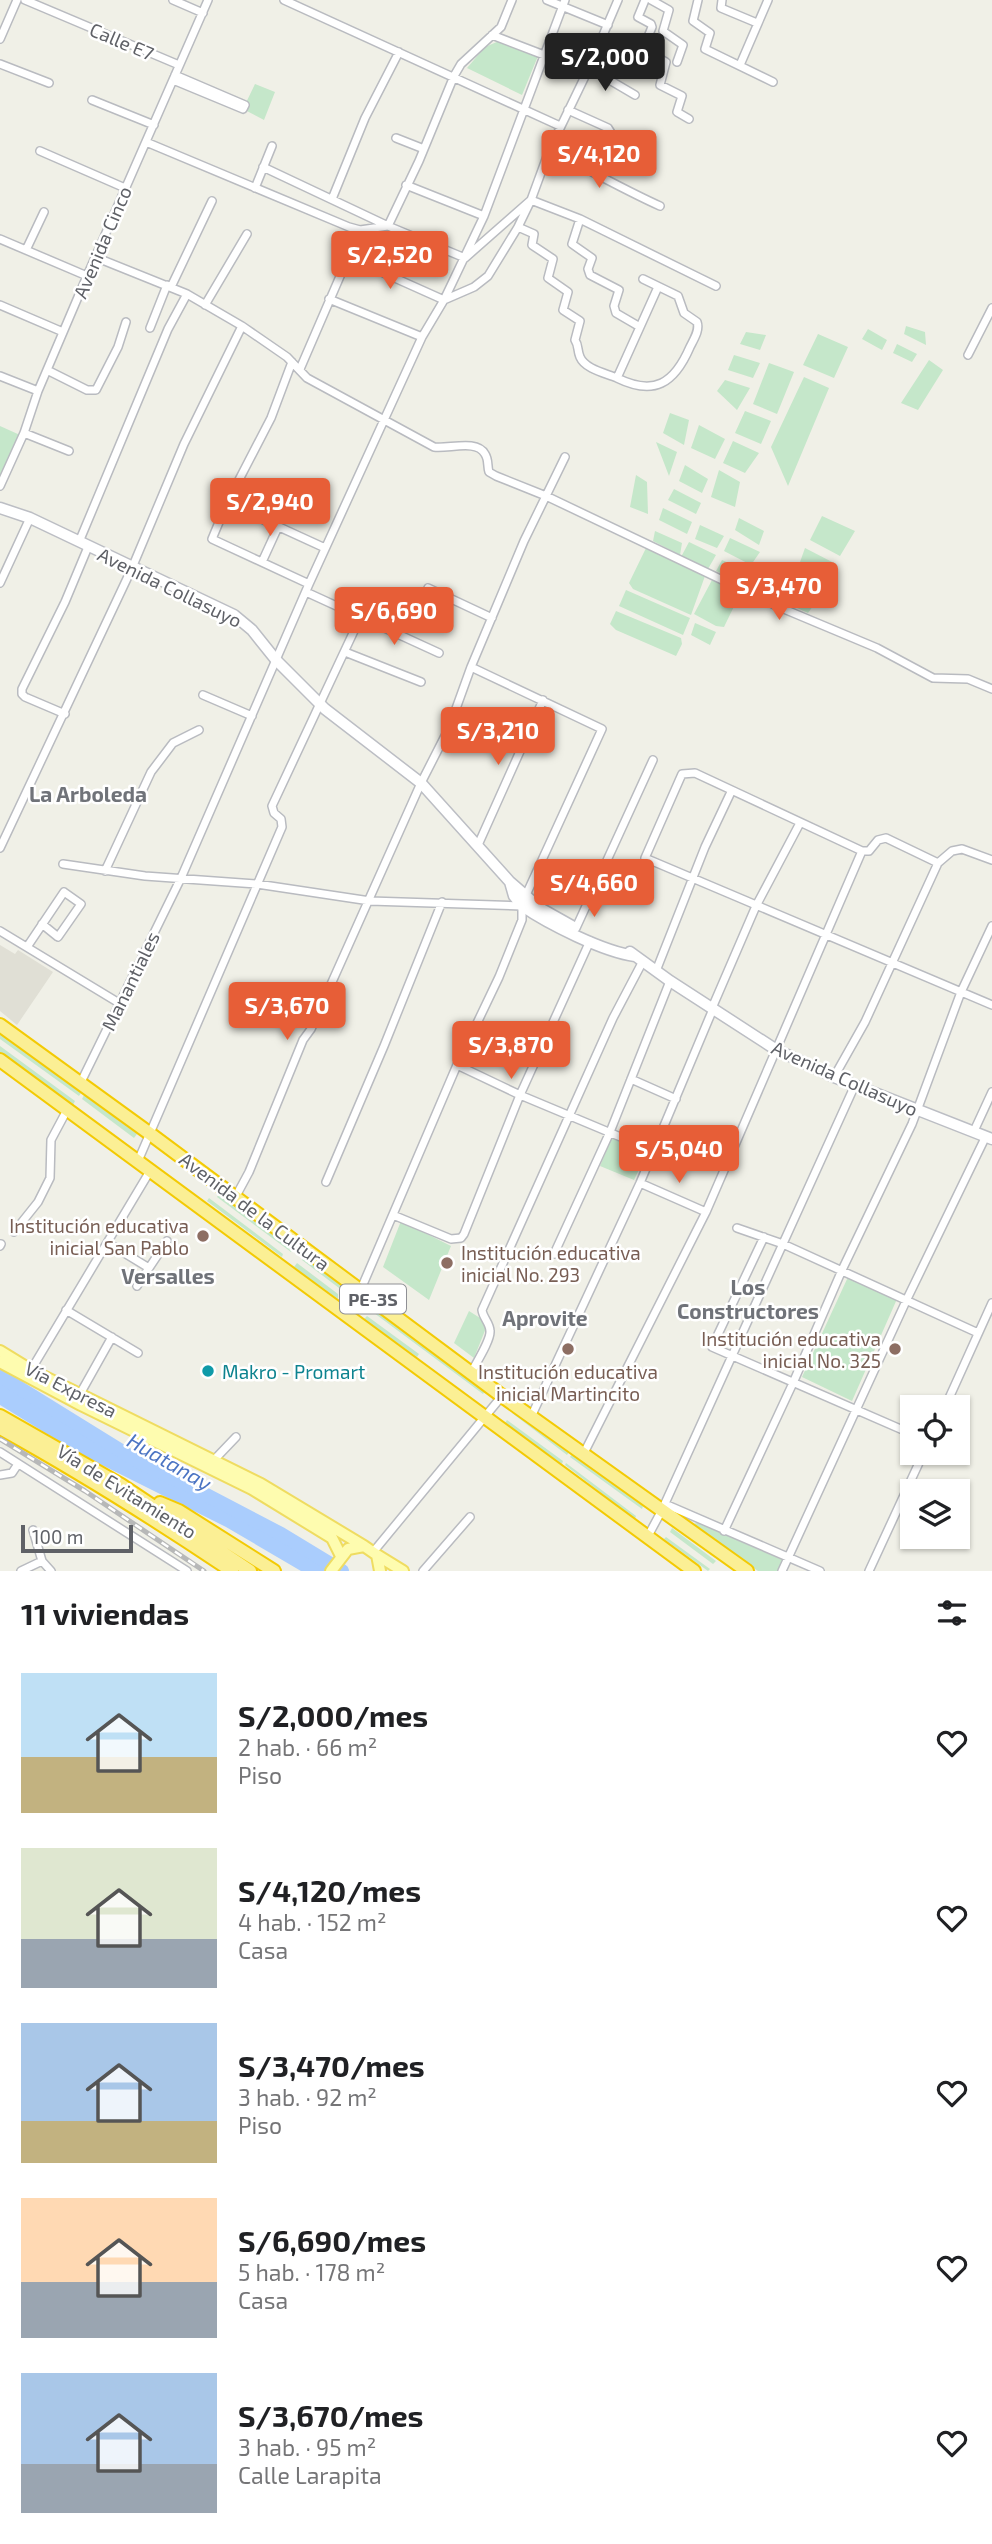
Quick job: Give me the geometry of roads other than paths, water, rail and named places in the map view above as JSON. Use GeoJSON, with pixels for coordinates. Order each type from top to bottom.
{"type":"FeatureCollection","features":[{"type":"Feature","properties":{"kind":"highway","name":"Avenida de la Cultura"},"geometry":{"type":"LineString","coordinates":[[0,1024],[502,1396],[664,1507],[747,1571]]}},
{"type":"Feature","properties":{"kind":"highway","name":"Avenida de la Cultura"},"geometry":{"type":"LineString","coordinates":[[0,1060],[694,1571]]}},
{"type":"Feature","properties":{"kind":"highway","name":"Vía de Evitamiento"},"geometry":{"type":"LineString","coordinates":[[0,1416],[121,1485],[250,1571]]}},
{"type":"Feature","properties":{"kind":"highway","name":"Vía de Evitamiento"},"geometry":{"type":"LineString","coordinates":[[0,1428],[78,1471],[167,1526],[232,1571]]}},
{"type":"Feature","properties":{"kind":"highway"},"geometry":{"type":"LineString","coordinates":[[121,1485],[179,1511],[274,1571]]}},
{"type":"Feature","properties":{"kind":"main road","name":"Vía Expresa"},"geometry":{"type":"LineString","coordinates":[[0,1351],[31,1370],[261,1484],[403,1571]]}},
{"type":"Feature","properties":{"kind":"main road","name":"Vía Expresa"},"geometry":{"type":"LineString","coordinates":[[0,1362],[252,1489],[328,1535],[336,1543],[340,1557]]}},
{"type":"Feature","properties":{"kind":"main road"},"geometry":{"type":"LineString","coordinates":[[331,1571],[348,1549],[371,1551],[380,1571]]}},
{"type":"Feature","properties":{"kind":"street"},"geometry":{"type":"LineString","coordinates":[[0,39],[17,0]]}},
{"type":"Feature","properties":{"kind":"street","name":"Calle E7"},"geometry":{"type":"LineString","coordinates":[[25,0],[179,65]]}},
{"type":"Feature","properties":{"kind":"street"},"geometry":{"type":"LineString","coordinates":[[173,0],[203,13]]}},
{"type":"Feature","properties":{"kind":"street","name":"Avenida Cinco"},"geometry":{"type":"LineString","coordinates":[[0,486],[95,257],[208,0]]}},
{"type":"Feature","properties":{"kind":"street"},"geometry":{"type":"LineString","coordinates":[[284,0],[294,2],[560,126]]}},
{"type":"Feature","properties":{"kind":"street"},"geometry":{"type":"LineString","coordinates":[[388,226],[454,76],[461,64],[501,27],[512,0]]}},
{"type":"Feature","properties":{"kind":"street"},"geometry":{"type":"LineString","coordinates":[[547,0],[564,3],[608,25]]}},
{"type":"Feature","properties":{"kind":"street"},"geometry":{"type":"LineString","coordinates":[[348,257],[444,300],[474,287],[488,276],[518,227],[560,126],[618,0]]}},
{"type":"Feature","properties":{"kind":"street"},"geometry":{"type":"LineString","coordinates":[[645,0],[638,17],[652,27],[643,49],[666,62],[660,85],[682,96],[677,112],[689,119]]}},
{"type":"Feature","properties":{"kind":"street"},"geometry":{"type":"LineString","coordinates":[[651,0],[669,10],[663,31],[683,45],[677,62]]}},
{"type":"Feature","properties":{"kind":"street"},"geometry":{"type":"LineString","coordinates":[[698,0],[694,21],[710,33],[705,50],[773,82]]}},
{"type":"Feature","properties":{"kind":"street"},"geometry":{"type":"LineString","coordinates":[[722,0],[721,8],[757,23]]}},
{"type":"Feature","properties":{"kind":"street"},"geometry":{"type":"LineString","coordinates":[[740,65],[768,0]]}},
{"type":"Feature","properties":{"kind":"street","name":"Manantiales"},"geometry":{"type":"LineString","coordinates":[[80,1084],[181,878],[325,548],[422,337],[444,300],[484,216],[564,3]]}},
{"type":"Feature","properties":{"kind":"street"},"geometry":{"type":"LineString","coordinates":[[492,35],[544,55]]}},
{"type":"Feature","properties":{"kind":"street"},"geometry":{"type":"LineString","coordinates":[[332,200],[365,118],[400,52]]}},
{"type":"Feature","properties":{"kind":"street"},"geometry":{"type":"LineString","coordinates":[[0,64],[49,82]]}},
{"type":"Feature","properties":{"kind":"street"},"geometry":{"type":"LineString","coordinates":[[589,68],[635,95]]}},
{"type":"Feature","properties":{"kind":"street"},"geometry":{"type":"LineString","coordinates":[[174,78],[245,104],[243,109],[174,78]]}},
{"type":"Feature","properties":{"kind":"street"},"geometry":{"type":"LineString","coordinates":[[92,100],[154,125]]}},
{"type":"Feature","properties":{"kind":"street"},"geometry":{"type":"LineString","coordinates":[[568,110],[608,128],[613,136],[611,149],[633,163]]}},
{"type":"Feature","properties":{"kind":"street"},"geometry":{"type":"LineString","coordinates":[[396,138],[424,149]]}},
{"type":"Feature","properties":{"kind":"street"},"geometry":{"type":"LineString","coordinates":[[146,142],[359,230],[388,226]]}},
{"type":"Feature","properties":{"kind":"street"},"geometry":{"type":"LineString","coordinates":[[255,188],[272,146]]}},
{"type":"Feature","properties":{"kind":"street"},"geometry":{"type":"LineString","coordinates":[[40,151],[125,188]]}},
{"type":"Feature","properties":{"kind":"street"},"geometry":{"type":"LineString","coordinates":[[549,151],[660,206]]}},
{"type":"Feature","properties":{"kind":"street"},"geometry":{"type":"LineString","coordinates":[[263,167],[388,226],[464,258],[488,240],[530,200]]}},
{"type":"Feature","properties":{"kind":"street"},"geometry":{"type":"LineString","coordinates":[[406,185],[484,216]]}},
{"type":"Feature","properties":{"kind":"street"},"geometry":{"type":"LineString","coordinates":[[530,200],[580,219],[716,286]]}},
{"type":"Feature","properties":{"kind":"street"},"geometry":{"type":"LineString","coordinates":[[150,328],[212,201]]}},
{"type":"Feature","properties":{"kind":"street"},"geometry":{"type":"LineString","coordinates":[[26,250],[44,212]]}},
{"type":"Feature","properties":{"kind":"street"},"geometry":{"type":"LineString","coordinates":[[580,219],[573,239],[574,247],[592,258],[587,269],[590,275],[619,290],[614,306],[616,313],[640,327]]}},
{"type":"Feature","properties":{"kind":"street"},"geometry":{"type":"LineString","coordinates":[[518,227],[534,234],[532,246],[553,259],[548,278],[568,292],[563,310],[580,321],[575,340],[579,347],[578,355],[585,365],[637,387],[661,384],[683,365],[699,325],[686,316],[678,296],[643,279]]}},
{"type":"Feature","properties":{"kind":"street"},"geometry":{"type":"LineString","coordinates":[[300,369],[359,230]]}},
{"type":"Feature","properties":{"kind":"street"},"geometry":{"type":"LineString","coordinates":[[205,305],[247,234]]}},
{"type":"Feature","properties":{"kind":"street"},"geometry":{"type":"LineString","coordinates":[[0,239],[87,276]]}},
{"type":"Feature","properties":{"kind":"street"},"geometry":{"type":"LineString","coordinates":[[488,240],[503,250]]}},
{"type":"Feature","properties":{"kind":"street"},"geometry":{"type":"LineString","coordinates":[[95,257],[187,294],[242,326],[292,362],[307,378],[435,447],[468,445],[481,449],[485,453],[489,472],[546,496],[768,602],[877,648],[933,678],[968,679],[992,689]]}},
{"type":"Feature","properties":{"kind":"street"},"geometry":{"type":"LineString","coordinates":[[617,378],[658,287]]}},
{"type":"Feature","properties":{"kind":"street"},"geometry":{"type":"LineString","coordinates":[[65,714],[25,697],[22,689],[65,602],[83,545],[168,328],[187,294]]}},
{"type":"Feature","properties":{"kind":"street"},"geometry":{"type":"LineString","coordinates":[[329,299],[422,337]]}},
{"type":"Feature","properties":{"kind":"street"},"geometry":{"type":"LineString","coordinates":[[0,305],[63,332]]}},
{"type":"Feature","properties":{"kind":"street"},"geometry":{"type":"LineString","coordinates":[[968,355],[992,308]]}},
{"type":"Feature","properties":{"kind":"street"},"geometry":{"type":"LineString","coordinates":[[47,370],[88,390],[96,390],[118,347],[126,322]]}},
{"type":"Feature","properties":{"kind":"street"},"geometry":{"type":"LineString","coordinates":[[1,845],[132,568],[184,444],[242,326]]}},
{"type":"Feature","properties":{"kind":"street"},"geometry":{"type":"LineString","coordinates":[[292,362],[271,418],[227,503],[212,539],[309,584]]}},
{"type":"Feature","properties":{"kind":"street"},"geometry":{"type":"LineString","coordinates":[[0,376],[38,391]]}},
{"type":"Feature","properties":{"kind":"street"},"geometry":{"type":"LineString","coordinates":[[24,432],[69,451]]}},
{"type":"Feature","properties":{"kind":"street"},"geometry":{"type":"LineString","coordinates":[[235,1198],[249,1172],[303,1040],[311,1029],[421,783],[449,728],[471,667],[565,457]]}},
{"type":"Feature","properties":{"kind":"street"},"geometry":{"type":"LineString","coordinates":[[227,503],[325,548]]}},
{"type":"Feature","properties":{"kind":"street","name":"Avenida Collasuyo"},"geometry":{"type":"LineString","coordinates":[[0,508],[30,518],[234,615],[252,629],[276,660],[319,703],[421,783],[510,882],[545,911],[583,935]]}},
{"type":"Feature","properties":{"kind":"street"},"geometry":{"type":"LineString","coordinates":[[0,583],[30,518]]}},
{"type":"Feature","properties":{"kind":"street"},"geometry":{"type":"LineString","coordinates":[[262,562],[278,527]]}},
{"type":"Feature","properties":{"kind":"street"},"geometry":{"type":"LineString","coordinates":[[428,588],[492,618]]}},
{"type":"Feature","properties":{"kind":"street"},"geometry":{"type":"LineString","coordinates":[[306,592],[439,653]]}},
{"type":"Feature","properties":{"kind":"street"},"geometry":{"type":"LineString","coordinates":[[138,1161],[282,827],[281,819],[274,813],[272,806],[361,616]]}},
{"type":"Feature","properties":{"kind":"street"},"geometry":{"type":"LineString","coordinates":[[345,652],[421,682]]}},
{"type":"Feature","properties":{"kind":"street"},"geometry":{"type":"LineString","coordinates":[[344,1312],[361,1289],[457,1065],[499,977],[522,920],[522,906],[530,898],[602,729],[471,667]]}},
{"type":"Feature","properties":{"kind":"street"},"geometry":{"type":"LineString","coordinates":[[203,695],[252,716]]}},
{"type":"Feature","properties":{"kind":"street"},"geometry":{"type":"LineString","coordinates":[[478,845],[543,701]]}},
{"type":"Feature","properties":{"kind":"street"},"geometry":{"type":"LineString","coordinates":[[105,871],[151,772],[173,743],[199,730]]}},
{"type":"Feature","properties":{"kind":"street"},"geometry":{"type":"LineString","coordinates":[[393,1215],[451,1239],[461,1238],[653,761]]}},
{"type":"Feature","properties":{"kind":"street"},"geometry":{"type":"LineString","coordinates":[[938,863],[886,838],[878,840],[869,851],[862,851],[695,773],[682,774],[645,853],[646,860],[992,1005]]}},
{"type":"Feature","properties":{"kind":"street"},"geometry":{"type":"LineString","coordinates":[[656,971],[705,847],[731,792]]}},
{"type":"Feature","properties":{"kind":"street"},"geometry":{"type":"LineString","coordinates":[[531,1417],[654,1152],[757,906],[800,823]]}},
{"type":"Feature","properties":{"kind":"street"},"geometry":{"type":"LineString","coordinates":[[834,1077],[865,1022],[938,863],[952,851],[962,849],[992,860]]}},
{"type":"Feature","properties":{"kind":"street"},"geometry":{"type":"LineString","coordinates":[[584,1453],[706,1212],[862,851]]}},
{"type":"Feature","properties":{"kind":"street"},"geometry":{"type":"LineString","coordinates":[[63,864],[105,871],[257,884],[370,901],[522,906]]}},
{"type":"Feature","properties":{"kind":"street","name":"Avenida Collasuyo"},"geometry":{"type":"LineString","coordinates":[[510,882],[514,896],[522,906],[625,955],[639,959],[775,1049],[834,1077],[989,1138]]}},
{"type":"Feature","properties":{"kind":"street"},"geometry":{"type":"LineString","coordinates":[[27,947],[64,892],[81,904],[58,937],[43,924]]}},
{"type":"Feature","properties":{"kind":"street"},"geometry":{"type":"LineString","coordinates":[[326,1182],[442,902]]}},
{"type":"Feature","properties":{"kind":"street"},"geometry":{"type":"LineString","coordinates":[[723,1531],[842,1270],[912,1125],[961,992],[992,926]]}},
{"type":"Feature","properties":{"kind":"street"},"geometry":{"type":"LineString","coordinates":[[0,931],[119,1003]]}},
{"type":"Feature","properties":{"kind":"street"},"geometry":{"type":"LineString","coordinates":[[471,1373],[490,1336],[491,1328],[482,1310],[639,959]]}},
{"type":"Feature","properties":{"kind":"street"},"geometry":{"type":"LineString","coordinates":[[554,1254],[610,1132],[670,981]]}},
{"type":"Feature","properties":{"kind":"street"},"geometry":{"type":"LineString","coordinates":[[457,1065],[654,1152]]}},
{"type":"Feature","properties":{"kind":"street"},"geometry":{"type":"LineString","coordinates":[[631,1079],[676,1099]]}},
{"type":"Feature","properties":{"kind":"street"},"geometry":{"type":"LineString","coordinates":[[648,1536],[664,1507],[855,1085]]}},
{"type":"Feature","properties":{"kind":"street"},"geometry":{"type":"LineString","coordinates":[[974,1131],[992,1092]]}},
{"type":"Feature","properties":{"kind":"street"},"geometry":{"type":"LineString","coordinates":[[14,1232],[38,1202],[50,1178],[51,1140],[67,1110]]}},
{"type":"Feature","properties":{"kind":"street"},"geometry":{"type":"LineString","coordinates":[[782,1571],[907,1299],[989,1138]]}},
{"type":"Feature","properties":{"kind":"street"},"geometry":{"type":"LineString","coordinates":[[31,1370],[150,1171]]}},
{"type":"Feature","properties":{"kind":"street"},"geometry":{"type":"LineString","coordinates":[[640,1183],[706,1212]]}},
{"type":"Feature","properties":{"kind":"street"},"geometry":{"type":"LineString","coordinates":[[737,1228],[783,1244],[978,1333]]}},
{"type":"Feature","properties":{"kind":"street"},"geometry":{"type":"LineString","coordinates":[[764,1237],[712,1346],[900,1429]]}},
{"type":"Feature","properties":{"kind":"street"},"geometry":{"type":"LineString","coordinates":[[137,1286],[167,1241]]}},
{"type":"Feature","properties":{"kind":"street"},"geometry":{"type":"LineString","coordinates":[[108,1243],[149,1268]]}},
{"type":"Feature","properties":{"kind":"street"},"geometry":{"type":"LineString","coordinates":[[950,1395],[992,1303]]}},
{"type":"Feature","properties":{"kind":"street"},"geometry":{"type":"LineString","coordinates":[[65,1310],[138,1353]]}},
{"type":"Feature","properties":{"kind":"street"},"geometry":{"type":"LineString","coordinates":[[80,1394],[112,1337]]}},
{"type":"Feature","properties":{"kind":"street"},"geometry":{"type":"LineString","coordinates":[[371,1551],[502,1396]]}},
{"type":"Feature","properties":{"kind":"street"},"geometry":{"type":"LineString","coordinates":[[214,1460],[236,1437]]}},
{"type":"Feature","properties":{"kind":"street"},"geometry":{"type":"LineString","coordinates":[[0,1451],[187,1571]]}},
{"type":"Feature","properties":{"kind":"street"},"geometry":{"type":"LineString","coordinates":[[0,1475],[12,1473],[18,1464]]}},
{"type":"Feature","properties":{"kind":"street"},"geometry":{"type":"LineString","coordinates":[[869,1571],[918,1465]]}},
{"type":"Feature","properties":{"kind":"street"},"geometry":{"type":"LineString","coordinates":[[664,1507],[820,1571]]}},
{"type":"Feature","properties":{"kind":"street"},"geometry":{"type":"LineString","coordinates":[[423,1571],[470,1517]]}},
{"type":"Feature","properties":{"kind":"street"},"geometry":{"type":"LineString","coordinates":[[33,1530],[43,1561],[51,1571]]}},
{"type":"Feature","properties":{"kind":"street"},"geometry":{"type":"LineString","coordinates":[[21,1571],[43,1561]]}},
{"type":"Feature","properties":{"kind":"water"},"geometry":{"type":"Polygon","coordinates":[[[0,1376],[139,1462],[281,1534],[342,1571],[301,1571],[226,1527],[78,1453],[0,1405],[0,1376]]]}},
{"type":"Feature","properties":{"kind":"waterway","name":"Huatanay"},"geometry":{"type":"LineString","coordinates":[[0,1376],[139,1462],[281,1534],[342,1571]]}},
{"type":"Feature","properties":{"kind":"railway"},"geometry":{"type":"LineString","coordinates":[[0,1439],[85,1491],[204,1571]]}},
{"type":"Feature","properties":{"kind":"place","name":"Institución educativa inicial San Pablo"},"geometry":{"type":"Point","coordinates":[203,1236]}},
{"type":"Feature","properties":{"kind":"place","name":"Institución educativa inicial No. 293"},"geometry":{"type":"Point","coordinates":[447,1263]}},
{"type":"Feature","properties":{"kind":"place","name":"Institución educativa inicial Martincito"},"geometry":{"type":"Point","coordinates":[568,1349]}},
{"type":"Feature","properties":{"kind":"place","name":"Institución educativa inicial No. 325"},"geometry":{"type":"Point","coordinates":[895,1349]}},
{"type":"Feature","properties":{"kind":"place","name":"Makro - Promart"},"geometry":{"type":"Point","coordinates":[208,1371]}},
{"type":"Feature","properties":{"kind":"district","name":"La Arboleda"},"geometry":{"type":"Point","coordinates":[88,793]}},
{"type":"Feature","properties":{"kind":"district","name":"Versalles"},"geometry":{"type":"Point","coordinates":[168,1275]}},
{"type":"Feature","properties":{"kind":"district","name":"Los Constructores"},"geometry":{"type":"Point","coordinates":[748,1298]}},
{"type":"Feature","properties":{"kind":"district","name":"Aprovite"},"geometry":{"type":"Point","coordinates":[545,1317]}}]}
